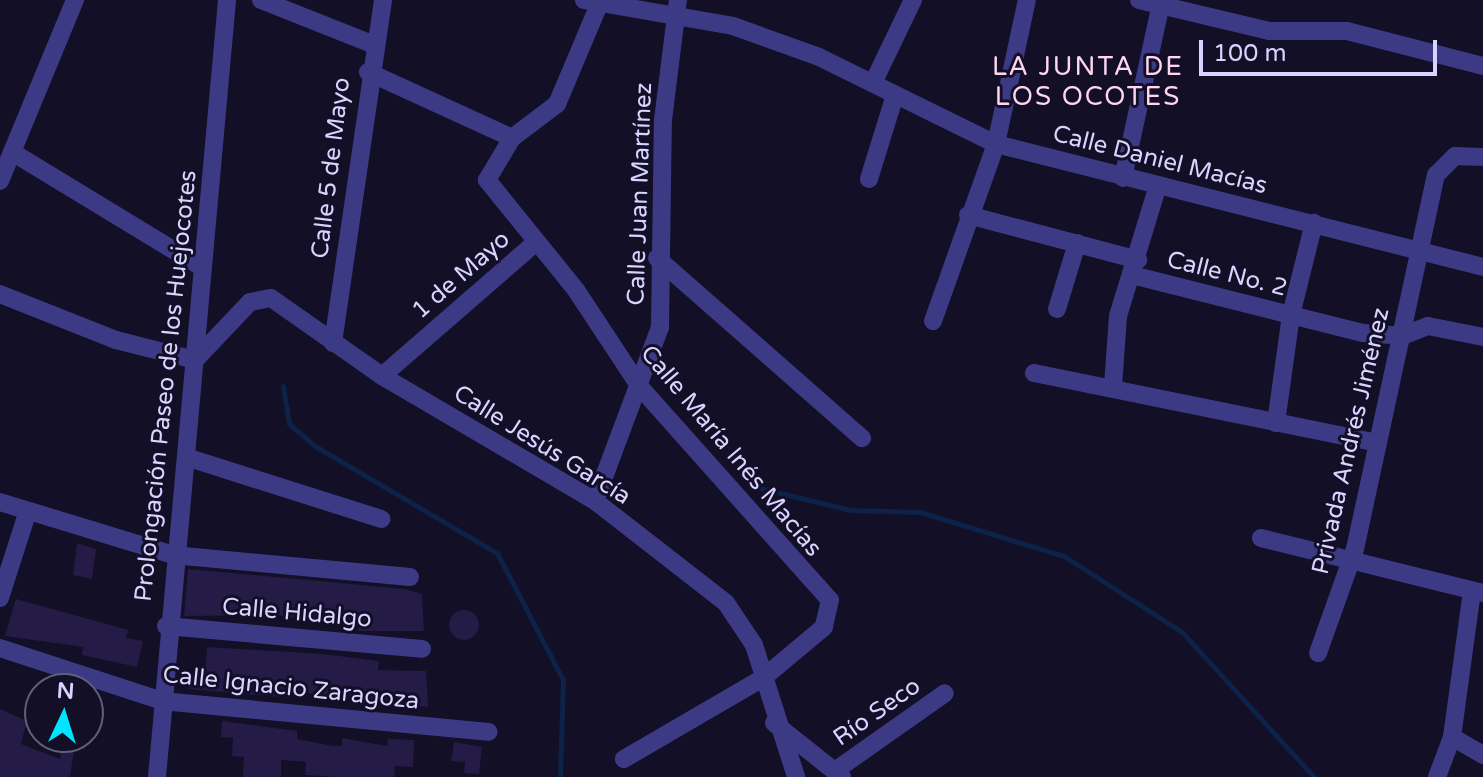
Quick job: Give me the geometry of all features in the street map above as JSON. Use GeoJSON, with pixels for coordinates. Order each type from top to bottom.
{"type":"FeatureCollection","features":[{"type":"Feature","properties":{"kind":"street"},"geometry":{"type":"LineString","coordinates":[[0,181],[75,0]]}},
{"type":"Feature","properties":{"kind":"street","name":"Prolongación Paseo de los Huejocotes"},"geometry":{"type":"LineString","coordinates":[[157,777],[166,626],[186,457],[227,0]]}},
{"type":"Feature","properties":{"kind":"street"},"geometry":{"type":"LineString","coordinates":[[261,0],[372,44]]}},
{"type":"Feature","properties":{"kind":"street","name":"Calle 5 de Mayo"},"geometry":{"type":"LineString","coordinates":[[333,343],[372,44],[383,0]]}},
{"type":"Feature","properties":{"kind":"street","name":"Calle Juan Martínez"},"geometry":{"type":"LineString","coordinates":[[595,501],[660,327],[657,258],[673,19],[678,0]]}},
{"type":"Feature","properties":{"kind":"street"},"geometry":{"type":"LineString","coordinates":[[873,83],[913,0]]}},
{"type":"Feature","properties":{"kind":"street"},"geometry":{"type":"LineString","coordinates":[[933,321],[968,215],[996,144],[1027,0]]}},
{"type":"Feature","properties":{"kind":"street"},"geometry":{"type":"LineString","coordinates":[[1139,0],[1160,9],[1269,31],[1347,31],[1483,66]]}},
{"type":"Feature","properties":{"kind":"street","name":"Calle Daniel Macías"},"geometry":{"type":"LineString","coordinates":[[591,3],[673,19],[733,26],[873,83],[996,144],[1123,178],[1419,245],[1483,267]]}},
{"type":"Feature","properties":{"kind":"street","name":"1 de Mayo"},"geometry":{"type":"LineString","coordinates":[[382,376],[534,244],[487,180],[512,138],[557,104],[591,3]]}},
{"type":"Feature","properties":{"kind":"street"},"geometry":{"type":"LineString","coordinates":[[1123,178],[1160,9]]}},
{"type":"Feature","properties":{"kind":"street"},"geometry":{"type":"LineString","coordinates":[[368,72],[512,138]]}},
{"type":"Feature","properties":{"kind":"street"},"geometry":{"type":"LineString","coordinates":[[869,179],[895,95]]}},
{"type":"Feature","properties":{"kind":"street"},"geometry":{"type":"LineString","coordinates":[[12,152],[203,268]]}},
{"type":"Feature","properties":{"kind":"street"},"geometry":{"type":"LineString","coordinates":[[1419,245],[1445,163],[1483,157]]}},
{"type":"Feature","properties":{"kind":"street","name":"Calle No. 2"},"geometry":{"type":"LineString","coordinates":[[1158,185],[1135,268],[1291,315],[1402,336]]}},
{"type":"Feature","properties":{"kind":"street"},"geometry":{"type":"LineString","coordinates":[[968,215],[1077,243],[1135,268],[1118,316],[1113,386]]}},
{"type":"Feature","properties":{"kind":"street"},"geometry":{"type":"LineString","coordinates":[[1276,423],[1291,315],[1314,223]]}},
{"type":"Feature","properties":{"kind":"street"},"geometry":{"type":"LineString","coordinates":[[1057,309],[1077,243]]}},
{"type":"Feature","properties":{"kind":"street","name":"Calle María Inés Macías"},"geometry":{"type":"LineString","coordinates":[[534,244],[576,290],[640,387],[830,600],[824,627],[763,678]]}},
{"type":"Feature","properties":{"kind":"street","name":"Privada Andrés Jiménez"},"geometry":{"type":"LineString","coordinates":[[1318,653],[1350,562],[1402,336],[1419,245]]}},
{"type":"Feature","properties":{"kind":"street"},"geometry":{"type":"LineString","coordinates":[[657,258],[862,438]]}},
{"type":"Feature","properties":{"kind":"street"},"geometry":{"type":"LineString","coordinates":[[0,294],[116,340],[195,360]]}},
{"type":"Feature","properties":{"kind":"street","name":"Calle Jesús García"},"geometry":{"type":"LineString","coordinates":[[195,360],[260,297],[382,376],[595,501],[726,603],[754,645],[774,723],[796,777]]}},
{"type":"Feature","properties":{"kind":"street"},"geometry":{"type":"LineString","coordinates":[[1402,336],[1428,326],[1483,337]]}},
{"type":"Feature","properties":{"kind":"street"},"geometry":{"type":"LineString","coordinates":[[1034,373],[1113,386],[1378,443]]}},
{"type":"Feature","properties":{"kind":"street"},"geometry":{"type":"LineString","coordinates":[[186,457],[381,519]]}},
{"type":"Feature","properties":{"kind":"street"},"geometry":{"type":"LineString","coordinates":[[0,502],[173,555],[410,577]]}},
{"type":"Feature","properties":{"kind":"street"},"geometry":{"type":"LineString","coordinates":[[0,598],[28,511]]}},
{"type":"Feature","properties":{"kind":"street"},"geometry":{"type":"LineString","coordinates":[[1261,538],[1478,592],[1452,737],[1437,777]]}},
{"type":"Feature","properties":{"kind":"street","name":"Calle Hidalgo"},"geometry":{"type":"LineString","coordinates":[[166,626],[422,649]]}},
{"type":"Feature","properties":{"kind":"street","name":"Calle Ignacio Zaragoza"},"geometry":{"type":"LineString","coordinates":[[0,648],[162,701],[489,732]]}},
{"type":"Feature","properties":{"kind":"street"},"geometry":{"type":"LineString","coordinates":[[624,759],[763,678]]}},
{"type":"Feature","properties":{"kind":"street","name":"Río Seco"},"geometry":{"type":"LineString","coordinates":[[839,774],[945,693]]}},
{"type":"Feature","properties":{"kind":"street"},"geometry":{"type":"LineString","coordinates":[[774,723],[839,774]]}},
{"type":"Feature","properties":{"kind":"street"},"geometry":{"type":"LineString","coordinates":[[1452,737],[1483,755]]}},
{"type":"Feature","properties":{"kind":"building"},"geometry":{"type":"Polygon","coordinates":[[[77,543],[96,549],[92,579],[73,575],[77,543]]]}},
{"type":"Feature","properties":{"kind":"building"},"geometry":{"type":"Polygon","coordinates":[[[188,569],[405,589],[422,594],[424,631],[358,631],[359,625],[276,615],[184,616],[188,569]]]}},
{"type":"Feature","properties":{"kind":"building"},"geometry":{"type":"Polygon","coordinates":[[[16,599],[128,630],[126,638],[143,641],[137,667],[82,655],[83,647],[5,636],[16,599]]]}},
{"type":"Feature","properties":{"kind":"building"},"geometry":{"type":"Polygon","coordinates":[[[464,610],[475,614],[479,625],[475,636],[464,640],[453,636],[449,625],[453,614],[464,610]]]}},
{"type":"Feature","properties":{"kind":"building"},"geometry":{"type":"Polygon","coordinates":[[[207,647],[323,654],[379,661],[378,670],[426,671],[428,707],[299,692],[280,697],[189,689],[190,676],[205,678],[207,647]]]}},
{"type":"Feature","properties":{"kind":"building"},"geometry":{"type":"Polygon","coordinates":[[[0,709],[24,720],[21,744],[24,745],[24,753],[44,753],[60,759],[61,753],[74,753],[70,777],[0,777],[0,709]]]}},
{"type":"Feature","properties":{"kind":"building"},"geometry":{"type":"Polygon","coordinates":[[[222,721],[297,731],[297,739],[333,746],[342,746],[342,738],[387,746],[388,739],[414,740],[413,767],[395,766],[394,777],[338,777],[305,775],[306,762],[281,760],[281,777],[243,777],[244,757],[232,756],[233,738],[221,737],[222,721]]]}},
{"type":"Feature","properties":{"kind":"building"},"geometry":{"type":"Polygon","coordinates":[[[454,742],[482,747],[479,774],[464,773],[465,762],[451,761],[454,742]]]}},
{"type":"Feature","properties":{"kind":"waterway"},"geometry":{"type":"LineString","coordinates":[[283,386],[289,424],[315,446],[497,553],[563,680],[560,777]]}},
{"type":"Feature","properties":{"kind":"waterway"},"geometry":{"type":"LineString","coordinates":[[755,487],[851,510],[920,512],[1064,556],[1182,632],[1314,777]]}},
{"type":"Feature","properties":{"kind":"district","name":"LA JUNTA DE LOS OCOTES"},"geometry":{"type":"Point","coordinates":[1088,82]}}]}
